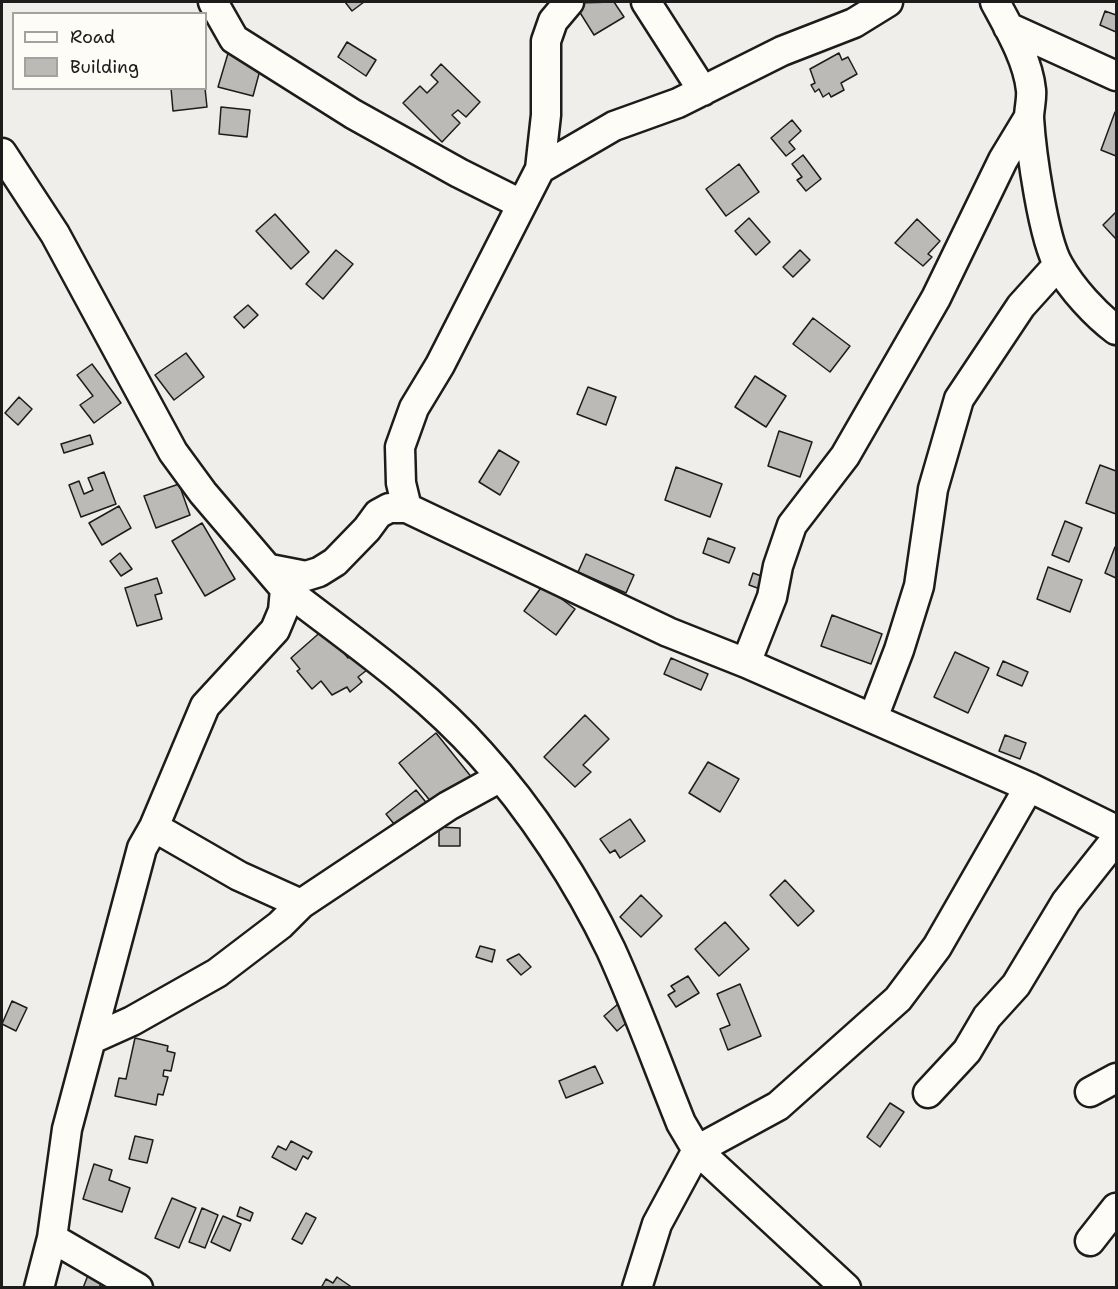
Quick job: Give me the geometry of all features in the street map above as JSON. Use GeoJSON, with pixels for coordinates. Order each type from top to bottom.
{"type":"FeatureCollection","features":[{"type":"Feature","properties":{"kind":"street"},"geometry":{"type":"LineString","coordinates":[[213,2],[234,39],[353,114],[459,173],[521,204]]}},
{"type":"Feature","properties":{"kind":"street"},"geometry":{"type":"LineString","coordinates":[[407,507],[401,483],[399,447],[410,418],[540,169],[546,115],[546,40],[553,21],[569,2]]}},
{"type":"Feature","properties":{"kind":"street"},"geometry":{"type":"LineString","coordinates":[[646,2],[703,92]]}},
{"type":"Feature","properties":{"kind":"street"},"geometry":{"type":"LineString","coordinates":[[540,169],[615,126],[703,92],[782,51],[854,23],[888,2]]}},
{"type":"Feature","properties":{"kind":"street"},"geometry":{"type":"LineString","coordinates":[[995,2],[1008,27],[1031,91],[1029,117],[1045,224],[1058,265],[1103,320],[1116,330]]}},
{"type":"Feature","properties":{"kind":"street"},"geometry":{"type":"LineString","coordinates":[[1008,27],[1116,76]]}},
{"type":"Feature","properties":{"kind":"street"},"geometry":{"type":"LineString","coordinates":[[746,663],[772,597],[777,566],[792,525],[845,456],[936,298],[1003,160],[1029,117]]}},
{"type":"Feature","properties":{"kind":"street"},"geometry":{"type":"LineString","coordinates":[[2,153],[55,234],[173,452],[203,493],[277,579],[413,689],[481,753],[547,837],[582,896],[610,950],[681,1123],[697,1150],[846,1287]]}},
{"type":"Feature","properties":{"kind":"street"},"geometry":{"type":"LineString","coordinates":[[873,718],[899,650],[919,586],[933,489],[959,399],[1021,306],[1058,265]]}},
{"type":"Feature","properties":{"kind":"street"},"geometry":{"type":"LineString","coordinates":[[277,579],[306,576],[319,572],[336,562],[367,530],[378,514],[388,508],[407,507],[668,632],[873,718],[1029,787],[1116,830]]}},
{"type":"Feature","properties":{"kind":"street"},"geometry":{"type":"LineString","coordinates":[[39,1287],[52,1238],[68,1129],[142,848],[154,827],[205,706],[275,630],[283,611],[277,579]]}},
{"type":"Feature","properties":{"kind":"street"},"geometry":{"type":"LineString","coordinates":[[92,1039],[132,1021],[217,973],[280,925],[301,904],[448,806],[499,778]]}},
{"type":"Feature","properties":{"kind":"street"},"geometry":{"type":"LineString","coordinates":[[637,1287],[657,1224],[697,1150],[778,1106],[898,999],[937,947],[1029,787]]}},
{"type":"Feature","properties":{"kind":"street"},"geometry":{"type":"LineString","coordinates":[[154,827],[239,876],[301,904]]}},
{"type":"Feature","properties":{"kind":"street"},"geometry":{"type":"LineString","coordinates":[[928,1093],[967,1052],[987,1017],[1016,985],[1066,902],[1116,839]]}},
{"type":"Feature","properties":{"kind":"street"},"geometry":{"type":"LineString","coordinates":[[1090,1092],[1116,1078]]}},
{"type":"Feature","properties":{"kind":"street"},"geometry":{"type":"LineString","coordinates":[[1090,1241],[1116,1208]]}},
{"type":"Feature","properties":{"kind":"street"},"geometry":{"type":"LineString","coordinates":[[52,1238],[138,1287]]}},
{"type":"Feature","properties":{"kind":"building"},"geometry":{"type":"Polygon","coordinates":[[[345,2],[364,2],[352,11],[345,2]]]}},
{"type":"Feature","properties":{"kind":"building"},"geometry":{"type":"Polygon","coordinates":[[[614,2],[624,17],[594,35],[574,3],[614,2]]]}},
{"type":"Feature","properties":{"kind":"building"},"geometry":{"type":"Polygon","coordinates":[[[1105,11],[1116,15],[1116,32],[1100,25],[1105,11]]]}},
{"type":"Feature","properties":{"kind":"building"},"geometry":{"type":"Polygon","coordinates":[[[347,42],[376,60],[366,76],[338,57],[347,42]]]}},
{"type":"Feature","properties":{"kind":"building"},"geometry":{"type":"Polygon","coordinates":[[[229,50],[263,59],[253,96],[218,87],[229,50]]]}},
{"type":"Feature","properties":{"kind":"building"},"geometry":{"type":"Polygon","coordinates":[[[839,53],[842,60],[848,57],[857,74],[841,83],[844,90],[831,97],[829,93],[823,97],[819,89],[815,92],[811,85],[815,83],[810,69],[839,53]]]}},
{"type":"Feature","properties":{"kind":"building"},"geometry":{"type":"Polygon","coordinates":[[[441,64],[480,102],[466,117],[458,110],[452,115],[460,123],[442,142],[403,103],[420,86],[427,93],[438,82],[431,75],[441,64]]]}},
{"type":"Feature","properties":{"kind":"building"},"geometry":{"type":"Polygon","coordinates":[[[171,90],[205,90],[207,107],[173,111],[171,90]]]}},
{"type":"Feature","properties":{"kind":"building"},"geometry":{"type":"Polygon","coordinates":[[[221,107],[250,110],[247,137],[219,134],[221,107]]]}},
{"type":"Feature","properties":{"kind":"building"},"geometry":{"type":"Polygon","coordinates":[[[1116,112],[1116,156],[1101,150],[1116,112]]]}},
{"type":"Feature","properties":{"kind":"building"},"geometry":{"type":"Polygon","coordinates":[[[792,120],[801,131],[789,142],[795,149],[786,156],[771,138],[792,120]]]}},
{"type":"Feature","properties":{"kind":"building"},"geometry":{"type":"Polygon","coordinates":[[[803,155],[821,179],[806,191],[797,180],[802,177],[792,164],[803,155]]]}},
{"type":"Feature","properties":{"kind":"building"},"geometry":{"type":"Polygon","coordinates":[[[739,164],[759,192],[726,216],[706,189],[739,164]]]}},
{"type":"Feature","properties":{"kind":"building"},"geometry":{"type":"Polygon","coordinates":[[[1116,212],[1116,237],[1115,238],[1103,225],[1116,212]]]}},
{"type":"Feature","properties":{"kind":"building"},"geometry":{"type":"Polygon","coordinates":[[[275,214],[309,252],[291,269],[256,231],[275,214]]]}},
{"type":"Feature","properties":{"kind":"building"},"geometry":{"type":"Polygon","coordinates":[[[749,218],[770,242],[756,255],[735,231],[749,218]]]}},
{"type":"Feature","properties":{"kind":"building"},"geometry":{"type":"Polygon","coordinates":[[[917,219],[940,241],[928,254],[932,257],[923,266],[895,243],[917,219]]]}},
{"type":"Feature","properties":{"kind":"building"},"geometry":{"type":"Polygon","coordinates":[[[336,250],[353,264],[323,299],[306,284],[336,250]]]}},
{"type":"Feature","properties":{"kind":"building"},"geometry":{"type":"Polygon","coordinates":[[[800,250],[810,260],[793,277],[783,267],[800,250]]]}},
{"type":"Feature","properties":{"kind":"building"},"geometry":{"type":"Polygon","coordinates":[[[248,305],[258,315],[244,328],[234,317],[248,305]]]}},
{"type":"Feature","properties":{"kind":"building"},"geometry":{"type":"Polygon","coordinates":[[[813,318],[850,346],[830,372],[793,344],[813,318]]]}},
{"type":"Feature","properties":{"kind":"building"},"geometry":{"type":"Polygon","coordinates":[[[186,353],[204,377],[174,400],[155,375],[186,353]]]}},
{"type":"Feature","properties":{"kind":"building"},"geometry":{"type":"Polygon","coordinates":[[[92,364],[121,403],[94,423],[80,405],[93,396],[77,375],[92,364]]]}},
{"type":"Feature","properties":{"kind":"building"},"geometry":{"type":"Polygon","coordinates":[[[755,376],[786,396],[766,427],[735,407],[755,376]]]}},
{"type":"Feature","properties":{"kind":"building"},"geometry":{"type":"Polygon","coordinates":[[[588,387],[616,397],[606,425],[577,414],[588,387]]]}},
{"type":"Feature","properties":{"kind":"building"},"geometry":{"type":"Polygon","coordinates":[[[19,397],[32,409],[18,425],[5,413],[19,397]]]}},
{"type":"Feature","properties":{"kind":"building"},"geometry":{"type":"Polygon","coordinates":[[[779,431],[812,442],[800,477],[768,466],[779,431]]]}},
{"type":"Feature","properties":{"kind":"building"},"geometry":{"type":"Polygon","coordinates":[[[90,435],[93,444],[64,453],[61,444],[90,435]]]}},
{"type":"Feature","properties":{"kind":"building"},"geometry":{"type":"Polygon","coordinates":[[[499,450],[519,462],[500,495],[479,482],[499,450]]]}},
{"type":"Feature","properties":{"kind":"building"},"geometry":{"type":"Polygon","coordinates":[[[1100,465],[1116,471],[1116,514],[1086,503],[1100,465]]]}},
{"type":"Feature","properties":{"kind":"building"},"geometry":{"type":"Polygon","coordinates":[[[676,467],[722,484],[710,517],[665,500],[676,467]]]}},
{"type":"Feature","properties":{"kind":"building"},"geometry":{"type":"Polygon","coordinates":[[[104,472],[116,504],[81,517],[69,485],[79,481],[84,494],[93,490],[88,478],[104,472]]]}},
{"type":"Feature","properties":{"kind":"building"},"geometry":{"type":"Polygon","coordinates":[[[179,484],[190,515],[156,528],[144,496],[179,484]]]}},
{"type":"Feature","properties":{"kind":"building"},"geometry":{"type":"Polygon","coordinates":[[[119,506],[131,528],[102,545],[89,523],[119,506]]]}},
{"type":"Feature","properties":{"kind":"building"},"geometry":{"type":"Polygon","coordinates":[[[1065,521],[1082,528],[1069,562],[1052,555],[1065,521]]]}},
{"type":"Feature","properties":{"kind":"building"},"geometry":{"type":"Polygon","coordinates":[[[202,523],[235,579],[205,596],[172,541],[202,523]]]}},
{"type":"Feature","properties":{"kind":"building"},"geometry":{"type":"Polygon","coordinates":[[[708,538],[735,548],[729,563],[703,553],[708,538]]]}},
{"type":"Feature","properties":{"kind":"building"},"geometry":{"type":"Polygon","coordinates":[[[1116,548],[1116,578],[1105,573],[1116,548]]]}},
{"type":"Feature","properties":{"kind":"building"},"geometry":{"type":"Polygon","coordinates":[[[120,553],[132,569],[121,576],[110,561],[120,553]]]}},
{"type":"Feature","properties":{"kind":"building"},"geometry":{"type":"Polygon","coordinates":[[[586,554],[634,575],[626,593],[578,572],[586,554]]]}},
{"type":"Feature","properties":{"kind":"building"},"geometry":{"type":"Polygon","coordinates":[[[1048,567],[1082,580],[1070,612],[1037,599],[1048,567]]]}},
{"type":"Feature","properties":{"kind":"building"},"geometry":{"type":"Polygon","coordinates":[[[753,573],[767,578],[763,590],[749,585],[753,573]]]}},
{"type":"Feature","properties":{"kind":"building"},"geometry":{"type":"Polygon","coordinates":[[[157,578],[162,593],[155,595],[162,619],[137,626],[125,588],[157,578]]]}},
{"type":"Feature","properties":{"kind":"building"},"geometry":{"type":"Polygon","coordinates":[[[543,585],[575,609],[556,635],[524,611],[543,585]]]}},
{"type":"Feature","properties":{"kind":"building"},"geometry":{"type":"Polygon","coordinates":[[[832,615],[882,634],[871,664],[821,646],[832,615]]]}},
{"type":"Feature","properties":{"kind":"building"},"geometry":{"type":"Polygon","coordinates":[[[324,629],[348,658],[354,654],[367,670],[358,677],[362,682],[350,692],[347,687],[332,695],[321,681],[312,689],[297,671],[300,669],[291,658],[324,629]]]}},
{"type":"Feature","properties":{"kind":"building"},"geometry":{"type":"Polygon","coordinates":[[[955,652],[989,668],[968,713],[934,697],[955,652]]]}},
{"type":"Feature","properties":{"kind":"building"},"geometry":{"type":"Polygon","coordinates":[[[671,658],[708,674],[701,690],[664,674],[671,658]]]}},
{"type":"Feature","properties":{"kind":"building"},"geometry":{"type":"Polygon","coordinates":[[[1003,661],[1028,672],[1022,686],[997,675],[1003,661]]]}},
{"type":"Feature","properties":{"kind":"building"},"geometry":{"type":"Polygon","coordinates":[[[585,715],[609,739],[583,765],[591,772],[575,787],[544,757],[585,715]]]}},
{"type":"Feature","properties":{"kind":"building"},"geometry":{"type":"Polygon","coordinates":[[[436,733],[473,779],[437,809],[399,763],[436,733]]]}},
{"type":"Feature","properties":{"kind":"building"},"geometry":{"type":"Polygon","coordinates":[[[1005,735],[1026,743],[1020,759],[999,751],[1005,735]]]}},
{"type":"Feature","properties":{"kind":"building"},"geometry":{"type":"Polygon","coordinates":[[[708,762],[739,779],[720,812],[689,793],[708,762]]]}},
{"type":"Feature","properties":{"kind":"building"},"geometry":{"type":"Polygon","coordinates":[[[416,790],[429,806],[398,829],[386,814],[416,790]]]}},
{"type":"Feature","properties":{"kind":"building"},"geometry":{"type":"Polygon","coordinates":[[[630,819],[645,841],[620,858],[615,850],[610,853],[600,839],[630,819]]]}},
{"type":"Feature","properties":{"kind":"building"},"geometry":{"type":"Polygon","coordinates":[[[439,827],[460,828],[460,846],[439,846],[439,827]]]}},
{"type":"Feature","properties":{"kind":"building"},"geometry":{"type":"Polygon","coordinates":[[[785,880],[814,911],[798,926],[770,895],[785,880]]]}},
{"type":"Feature","properties":{"kind":"building"},"geometry":{"type":"Polygon","coordinates":[[[641,895],[662,916],[641,937],[620,917],[641,895]]]}},
{"type":"Feature","properties":{"kind":"building"},"geometry":{"type":"Polygon","coordinates":[[[725,922],[749,949],[719,976],[695,949],[725,922]]]}},
{"type":"Feature","properties":{"kind":"building"},"geometry":{"type":"Polygon","coordinates":[[[480,946],[495,950],[492,962],[476,957],[480,946]]]}},
{"type":"Feature","properties":{"kind":"building"},"geometry":{"type":"Polygon","coordinates":[[[519,954],[531,967],[521,975],[507,960],[519,954]]]}},
{"type":"Feature","properties":{"kind":"building"},"geometry":{"type":"Polygon","coordinates":[[[688,976],[699,993],[676,1007],[668,995],[675,991],[671,986],[688,976]]]}},
{"type":"Feature","properties":{"kind":"building"},"geometry":{"type":"Polygon","coordinates":[[[740,984],[761,1036],[728,1050],[720,1029],[730,1025],[717,994],[740,984]]]}},
{"type":"Feature","properties":{"kind":"building"},"geometry":{"type":"Polygon","coordinates":[[[12,1001],[27,1008],[16,1031],[2,1024],[12,1001]]]}},
{"type":"Feature","properties":{"kind":"building"},"geometry":{"type":"Polygon","coordinates":[[[618,1004],[631,1019],[617,1031],[604,1016],[618,1004]]]}},
{"type":"Feature","properties":{"kind":"building"},"geometry":{"type":"Polygon","coordinates":[[[135,1038],[168,1046],[167,1051],[175,1053],[171,1071],[164,1070],[163,1076],[168,1077],[163,1095],[158,1094],[156,1105],[115,1096],[119,1078],[126,1079],[135,1038]]]}},
{"type":"Feature","properties":{"kind":"building"},"geometry":{"type":"Polygon","coordinates":[[[595,1066],[603,1083],[566,1098],[559,1081],[595,1066]]]}},
{"type":"Feature","properties":{"kind":"building"},"geometry":{"type":"Polygon","coordinates":[[[890,1103],[904,1112],[880,1147],[867,1137],[890,1103]]]}},
{"type":"Feature","properties":{"kind":"building"},"geometry":{"type":"Polygon","coordinates":[[[135,1136],[153,1140],[147,1163],[129,1159],[135,1136]]]}},
{"type":"Feature","properties":{"kind":"building"},"geometry":{"type":"Polygon","coordinates":[[[291,1141],[312,1152],[308,1159],[303,1156],[296,1170],[272,1157],[278,1146],[286,1150],[291,1141]]]}},
{"type":"Feature","properties":{"kind":"building"},"geometry":{"type":"Polygon","coordinates":[[[94,1164],[112,1170],[109,1180],[130,1188],[122,1212],[83,1199],[94,1164]]]}},
{"type":"Feature","properties":{"kind":"building"},"geometry":{"type":"Polygon","coordinates":[[[172,1198],[196,1208],[179,1248],[155,1238],[172,1198]]]}},
{"type":"Feature","properties":{"kind":"building"},"geometry":{"type":"Polygon","coordinates":[[[240,1207],[253,1213],[250,1221],[237,1216],[240,1207]]]}},
{"type":"Feature","properties":{"kind":"building"},"geometry":{"type":"Polygon","coordinates":[[[202,1208],[218,1215],[205,1248],[189,1242],[202,1208]]]}},
{"type":"Feature","properties":{"kind":"building"},"geometry":{"type":"Polygon","coordinates":[[[306,1213],[316,1218],[302,1244],[292,1239],[306,1213]]]}},
{"type":"Feature","properties":{"kind":"building"},"geometry":{"type":"Polygon","coordinates":[[[223,1216],[241,1224],[230,1251],[211,1242],[223,1216]]]}},
{"type":"Feature","properties":{"kind":"building"},"geometry":{"type":"Polygon","coordinates":[[[90,1270],[104,1276],[99,1288],[83,1288],[90,1270]]]}},
{"type":"Feature","properties":{"kind":"building"},"geometry":{"type":"Polygon","coordinates":[[[337,1277],[353,1288],[321,1288],[326,1279],[333,1283],[337,1277]]]}}]}
